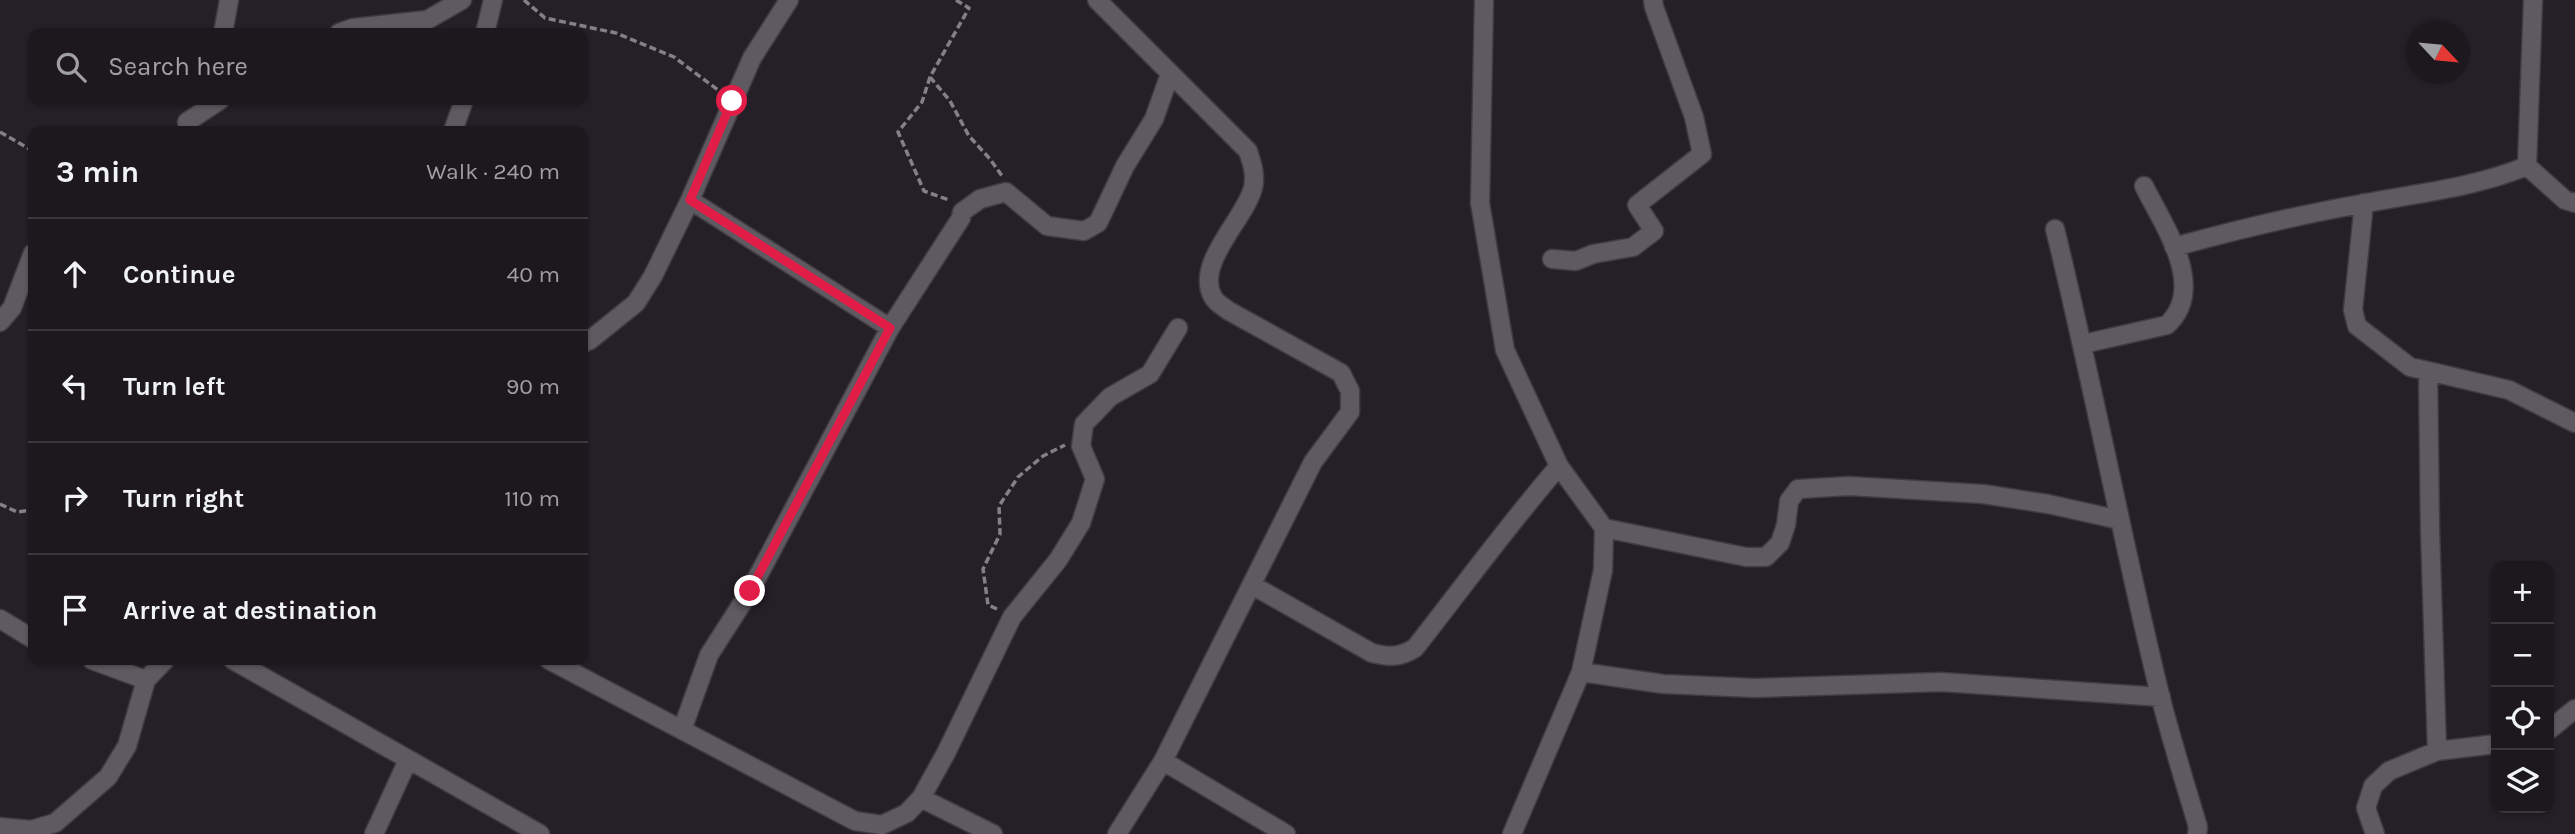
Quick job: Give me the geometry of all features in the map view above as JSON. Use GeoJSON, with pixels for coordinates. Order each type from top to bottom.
{"type":"FeatureCollection","features":[{"type":"Feature","properties":{"kind":"street"},"geometry":{"type":"LineString","coordinates":[[224,28],[229,0]]}},
{"type":"Feature","properties":{"kind":"street"},"geometry":{"type":"LineString","coordinates":[[352,28],[427,20],[461,0]]}},
{"type":"Feature","properties":{"kind":"street"},"geometry":{"type":"LineString","coordinates":[[486,28],[493,0]]}},
{"type":"Feature","properties":{"kind":"street"},"geometry":{"type":"LineString","coordinates":[[588,341],[636,303],[653,276],[690,200],[752,58],[789,0]]}},
{"type":"Feature","properties":{"kind":"street"},"geometry":{"type":"LineString","coordinates":[[1097,0],[1248,151],[1254,169],[1253,189],[1213,261],[1208,280],[1213,298],[1229,312],[1340,373],[1350,391],[1350,412],[1314,462],[1163,761],[1116,834]]}},
{"type":"Feature","properties":{"kind":"street"},"geometry":{"type":"LineString","coordinates":[[1484,0],[1480,203],[1505,350],[1559,466],[1605,528],[1603,570],[1581,672],[1512,834]]}},
{"type":"Feature","properties":{"kind":"street"},"geometry":{"type":"LineString","coordinates":[[1552,259],[1576,261],[1593,254],[1633,247],[1654,231],[1637,205],[1702,154],[1694,117],[1653,0]]}},
{"type":"Feature","properties":{"kind":"street"},"geometry":{"type":"LineString","coordinates":[[2527,166],[2533,0]]}},
{"type":"Feature","properties":{"kind":"street"},"geometry":{"type":"LineString","coordinates":[[682,730],[709,655],[750,591],[890,328],[961,218],[962,212],[980,199],[1006,192],[1047,226],[1084,231],[1098,223],[1125,166],[1154,119],[1170,74]]}},
{"type":"Feature","properties":{"kind":"street"},"geometry":{"type":"LineString","coordinates":[[182,126],[195,105]]}},
{"type":"Feature","properties":{"kind":"street"},"geometry":{"type":"LineString","coordinates":[[182,126],[213,105]]}},
{"type":"Feature","properties":{"kind":"street"},"geometry":{"type":"LineString","coordinates":[[455,126],[462,105]]}},
{"type":"Feature","properties":{"kind":"street"},"geometry":{"type":"LineString","coordinates":[[2174,247],[2267,222],[2428,194],[2501,177],[2527,166]]}},
{"type":"Feature","properties":{"kind":"street"},"geometry":{"type":"LineString","coordinates":[[2527,166],[2565,200],[2575,203]]}},
{"type":"Feature","properties":{"kind":"street"},"geometry":{"type":"LineString","coordinates":[[2083,344],[2167,325],[2177,316],[2182,304],[2185,280],[2174,247],[2144,186]]}},
{"type":"Feature","properties":{"kind":"street"},"geometry":{"type":"LineString","coordinates":[[690,200],[890,328]]}},
{"type":"Feature","properties":{"kind":"street"},"geometry":{"type":"LineString","coordinates":[[2364,203],[2353,310],[2357,326],[2410,367],[2509,390],[2575,423]]}},
{"type":"Feature","properties":{"kind":"street"},"geometry":{"type":"LineString","coordinates":[[2055,229],[2161,697],[2198,827],[2197,834]]}},
{"type":"Feature","properties":{"kind":"street"},"geometry":{"type":"LineString","coordinates":[[0,322],[12,308],[28,266]]}},
{"type":"Feature","properties":{"kind":"street"},"geometry":{"type":"LineString","coordinates":[[558,665],[855,821],[882,825],[907,813],[920,797],[946,753],[1012,617],[1058,560],[1082,523],[1095,479],[1081,446],[1084,424],[1110,397],[1150,374],[1178,328]]}},
{"type":"Feature","properties":{"kind":"street"},"geometry":{"type":"LineString","coordinates":[[2428,371],[2437,751]]}},
{"type":"Feature","properties":{"kind":"street"},"geometry":{"type":"LineString","coordinates":[[1252,585],[1372,653],[1390,658],[1405,654],[1415,648],[1509,524],[1559,466]]}},
{"type":"Feature","properties":{"kind":"street"},"geometry":{"type":"LineString","coordinates":[[1605,528],[1746,557],[1766,556],[1780,543],[1789,501],[1798,489],[1812,486],[1983,494],[2048,504],[2120,520]]}},
{"type":"Feature","properties":{"kind":"street"},"geometry":{"type":"LineString","coordinates":[[0,619],[28,636]]}},
{"type":"Feature","properties":{"kind":"street"},"geometry":{"type":"LineString","coordinates":[[106,665],[146,680]]}},
{"type":"Feature","properties":{"kind":"street"},"geometry":{"type":"LineString","coordinates":[[0,827],[31,830],[56,828],[108,777],[127,746],[146,680],[160,665]]}},
{"type":"Feature","properties":{"kind":"street"},"geometry":{"type":"LineString","coordinates":[[242,665],[540,834]]}},
{"type":"Feature","properties":{"kind":"street"},"geometry":{"type":"LineString","coordinates":[[1581,672],[1663,684],[1728,687],[1941,682],[2161,697]]}},
{"type":"Feature","properties":{"kind":"street"},"geometry":{"type":"LineString","coordinates":[[2554,726],[2575,709]]}},
{"type":"Feature","properties":{"kind":"street"},"geometry":{"type":"LineString","coordinates":[[2375,834],[2366,808],[2373,786],[2389,771],[2437,751],[2491,745]]}},
{"type":"Feature","properties":{"kind":"street"},"geometry":{"type":"LineString","coordinates":[[374,834],[408,760]]}},
{"type":"Feature","properties":{"kind":"street"},"geometry":{"type":"LineString","coordinates":[[1163,761],[1286,834]]}},
{"type":"Feature","properties":{"kind":"street"},"geometry":{"type":"LineString","coordinates":[[920,797],[993,834]]}},
{"type":"Feature","properties":{"kind":"path"},"geometry":{"type":"LineString","coordinates":[[524,0],[545,18],[616,33],[674,57],[732,101]]}},
{"type":"Feature","properties":{"kind":"path"},"geometry":{"type":"LineString","coordinates":[[956,0],[969,8],[930,77],[922,102],[898,132],[924,191],[948,200],[962,212]]}},
{"type":"Feature","properties":{"kind":"path"},"geometry":{"type":"LineString","coordinates":[[930,77],[950,101],[969,136],[1004,179],[1006,192]]}},
{"type":"Feature","properties":{"kind":"path"},"geometry":{"type":"LineString","coordinates":[[0,132],[28,148]]}},
{"type":"Feature","properties":{"kind":"path"},"geometry":{"type":"LineString","coordinates":[[1012,617],[988,605],[983,569],[1000,534],[999,506],[1018,477],[1043,456],[1083,436]]}},
{"type":"Feature","properties":{"kind":"path"},"geometry":{"type":"LineString","coordinates":[[0,504],[17,512],[28,511]]}},
{"type":"Feature","properties":{"kind":"route"},"geometry":{"type":"LineString","coordinates":[[732,101],[690,200],[890,328],[750,591]]}}]}
